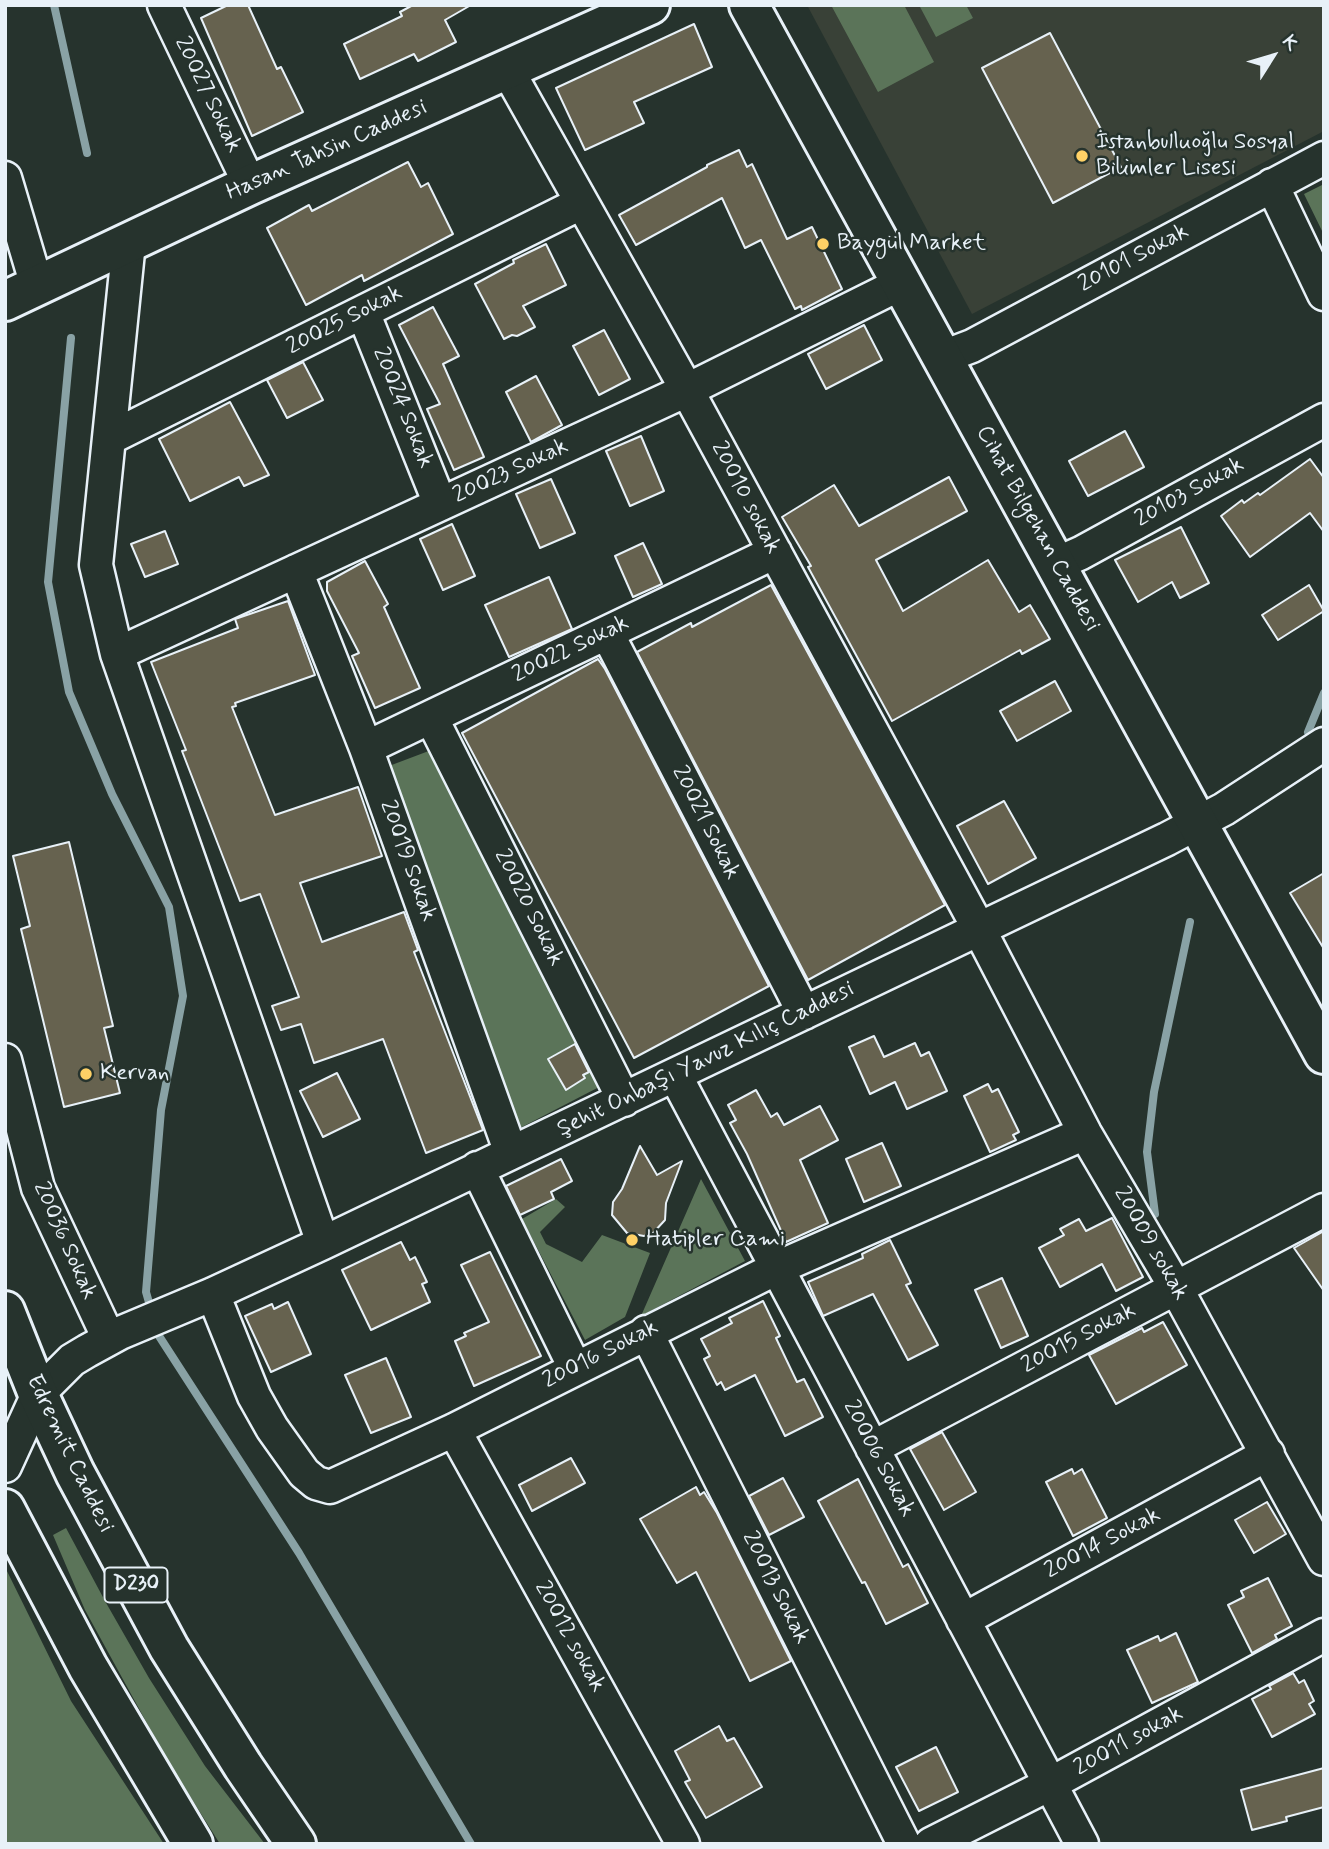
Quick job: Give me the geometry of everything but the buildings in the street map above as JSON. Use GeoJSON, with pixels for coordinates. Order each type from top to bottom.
{"type":"FeatureCollection","features":[{"type":"Feature","properties":{"kind":"main road","name":"Hasan Tahsin Caddesi"},"geometry":{"type":"LineString","coordinates":[[21,294],[250,185],[650,5]]}},
{"type":"Feature","properties":{"kind":"main road","name":"Cihat Bilgehan Caddesi"},"geometry":{"type":"LineString","coordinates":[[749,5],[1321,1045]]}},
{"type":"Feature","properties":{"kind":"main road","name":"Edremit Caddesi"},"geometry":{"type":"LineString","coordinates":[[5,1311],[38,1394],[75,1473],[169,1648],[296,1844]]}},
{"type":"Feature","properties":{"kind":"main road"},"geometry":{"type":"LineString","coordinates":[[5,1509],[88,1667],[193,1844]]}},
{"type":"Feature","properties":{"kind":"street","name":"20027 Sokak"},"geometry":{"type":"LineString","coordinates":[[168,7],[250,185]]}},
{"type":"Feature","properties":{"kind":"street","name":"20010 sokak"},"geometry":{"type":"LineString","coordinates":[[507,69],[687,390],[979,929]]}},
{"type":"Feature","properties":{"kind":"street","name":"20101 Sokak"},"geometry":{"type":"LineString","coordinates":[[943,358],[972,346],[1324,158]]}},
{"type":"Feature","properties":{"kind":"street"},"geometry":{"type":"LineString","coordinates":[[5,178],[21,294]]}},
{"type":"Feature","properties":{"kind":"street"},"geometry":{"type":"LineString","coordinates":[[1272,186],[1324,294]]}},
{"type":"Feature","properties":{"kind":"street","name":"20025 Sokak"},"geometry":{"type":"LineString","coordinates":[[110,438],[581,203]]}},
{"type":"Feature","properties":{"kind":"street"},"geometry":{"type":"LineString","coordinates":[[129,242],[96,565],[117,654],[323,1243]]}},
{"type":"Feature","properties":{"kind":"street","name":"20023 Sokak"},"geometry":{"type":"LineString","coordinates":[[117,654],[687,390],[902,283]]}},
{"type":"Feature","properties":{"kind":"street","name":"20024 Sokak"},"geometry":{"type":"LineString","coordinates":[[363,312],[440,504]]}},
{"type":"Feature","properties":{"kind":"street","name":"20103 Sokak"},"geometry":{"type":"LineString","coordinates":[[1056,564],[1324,420]]}},
{"type":"Feature","properties":{"kind":"street","name":"20022 Sokak"},"geometry":{"type":"LineString","coordinates":[[366,748],[775,552]]}},
{"type":"Feature","properties":{"kind":"street","name":"20019 Sokak"},"geometry":{"type":"LineString","coordinates":[[296,571],[366,748],[511,1153]]}},
{"type":"Feature","properties":{"kind":"street","name":"20021 Sokak"},"geometry":{"type":"LineString","coordinates":[[607,633],[804,1013]]}},
{"type":"Feature","properties":{"kind":"street","name":"20020 Sokak"},"geometry":{"type":"LineString","coordinates":[[431,717],[624,1100]]}},
{"type":"Feature","properties":{"kind":"street","name":"Şehit Onbaşı Yavuz Kılıç Caddesi"},"geometry":{"type":"LineString","coordinates":[[38,1394],[72,1360],[114,1336],[214,1294],[323,1243],[1197,823],[1224,809],[1324,744]]}},
{"type":"Feature","properties":{"kind":"street","name":"20009 sokak"},"geometry":{"type":"LineString","coordinates":[[979,929],[1085,1133],[1176,1288],[1259,1459],[1324,1559]]}},
{"type":"Feature","properties":{"kind":"street","name":"20036 Sokak"},"geometry":{"type":"LineString","coordinates":[[5,1060],[38,1188],[114,1336]]}},
{"type":"Feature","properties":{"kind":"street","name":"20006 Sokak"},"geometry":{"type":"LineString","coordinates":[[675,1074],[1082,1844]]}},
{"type":"Feature","properties":{"kind":"street","name":"20016 Sokak"},"geometry":{"type":"LineString","coordinates":[[214,1294],[254,1396],[292,1459],[316,1483],[330,1487],[454,1430],[777,1268],[1085,1133]]}},
{"type":"Feature","properties":{"kind":"street"},"geometry":{"type":"LineString","coordinates":[[477,1168],[575,1368]]}},
{"type":"Feature","properties":{"kind":"street","name":"20015 Sokak"},"geometry":{"type":"LineString","coordinates":[[872,1448],[1324,1210]]}},
{"type":"Feature","properties":{"kind":"street","name":"20013 Sokak"},"geometry":{"type":"LineString","coordinates":[[646,1332],[904,1844]]}},
{"type":"Feature","properties":{"kind":"street"},"geometry":{"type":"LineString","coordinates":[[5,1466],[38,1394]]}},
{"type":"Feature","properties":{"kind":"street","name":"20012 sokak"},"geometry":{"type":"LineString","coordinates":[[454,1430],[683,1844]]}},
{"type":"Feature","properties":{"kind":"street","name":"20014 Sokak"},"geometry":{"type":"LineString","coordinates":[[963,1620],[1259,1459]]}},
{"type":"Feature","properties":{"kind":"street","name":"20011 sokak"},"geometry":{"type":"LineString","coordinates":[[931,1844],[1050,1784],[1324,1635]]}},
{"type":"Feature","properties":{"kind":"shaded area","name":"İstanbulluoğlu Sosyal Bilimler Lisesi"},"geometry":{"type":"Polygon","coordinates":[[[807,5],[1324,5],[1324,131],[972,314],[807,5]]]}},
{"type":"Feature","properties":{"kind":"green space"},"geometry":{"type":"Polygon","coordinates":[[[831,5],[904,5],[934,62],[878,92],[831,5]]]}},
{"type":"Feature","properties":{"kind":"green space"},"geometry":{"type":"Polygon","coordinates":[[[919,5],[966,5],[973,18],[936,37],[919,5]]]}},
{"type":"Feature","properties":{"kind":"green space"},"geometry":{"type":"Polygon","coordinates":[[[1324,184],[1324,235],[1304,194],[1324,184]]]}},
{"type":"Feature","properties":{"kind":"green space"},"geometry":{"type":"Polygon","coordinates":[[[434,749],[603,1085],[520,1128],[389,766],[434,749]]]}},
{"type":"Feature","properties":{"kind":"green space"},"geometry":{"type":"Polygon","coordinates":[[[701,1179],[745,1261],[641,1316],[701,1179]]]}},
{"type":"Feature","properties":{"kind":"green space"},"geometry":{"type":"Polygon","coordinates":[[[556,1199],[565,1207],[540,1232],[546,1244],[582,1262],[602,1235],[650,1253],[625,1317],[585,1340],[522,1219],[556,1199]]]}},
{"type":"Feature","properties":{"kind":"green space"},"geometry":{"type":"Polygon","coordinates":[[[66,1528],[149,1678],[205,1766],[265,1844],[220,1844],[166,1758],[85,1610],[53,1535],[66,1528]]]}},
{"type":"Feature","properties":{"kind":"green space"},"geometry":{"type":"Polygon","coordinates":[[[5,1567],[71,1701],[164,1844],[5,1844],[5,1567]]]}},
{"type":"Feature","properties":{"kind":"waterway"},"geometry":{"type":"LineString","coordinates":[[54,5],[87,153]]}},
{"type":"Feature","properties":{"kind":"waterway"},"geometry":{"type":"LineString","coordinates":[[71,338],[48,582],[69,692],[112,794],[169,907],[183,996],[161,1110],[146,1292],[152,1313]]}},
{"type":"Feature","properties":{"kind":"waterway"},"geometry":{"type":"LineString","coordinates":[[1308,732],[1324,693]]}},
{"type":"Feature","properties":{"kind":"waterway"},"geometry":{"type":"LineString","coordinates":[[1155,1214],[1147,1152],[1154,1092],[1190,922]]}},
{"type":"Feature","properties":{"kind":"waterway"},"geometry":{"type":"LineString","coordinates":[[156,1326],[159,1336],[299,1553],[471,1844]]}},
{"type":"Feature","properties":{"kind":"place","name":"İstanbulluoğlu Sosyal Bilimler Lisesi"},"geometry":{"type":"Point","coordinates":[1082,156]}},
{"type":"Feature","properties":{"kind":"place","name":"Baygül Market"},"geometry":{"type":"Point","coordinates":[823,244]}},
{"type":"Feature","properties":{"kind":"place","name":"Kervan"},"geometry":{"type":"Point","coordinates":[86,1074]}},
{"type":"Feature","properties":{"kind":"place","name":"Hatipler Cami"},"geometry":{"type":"Point","coordinates":[632,1240]}}]}
